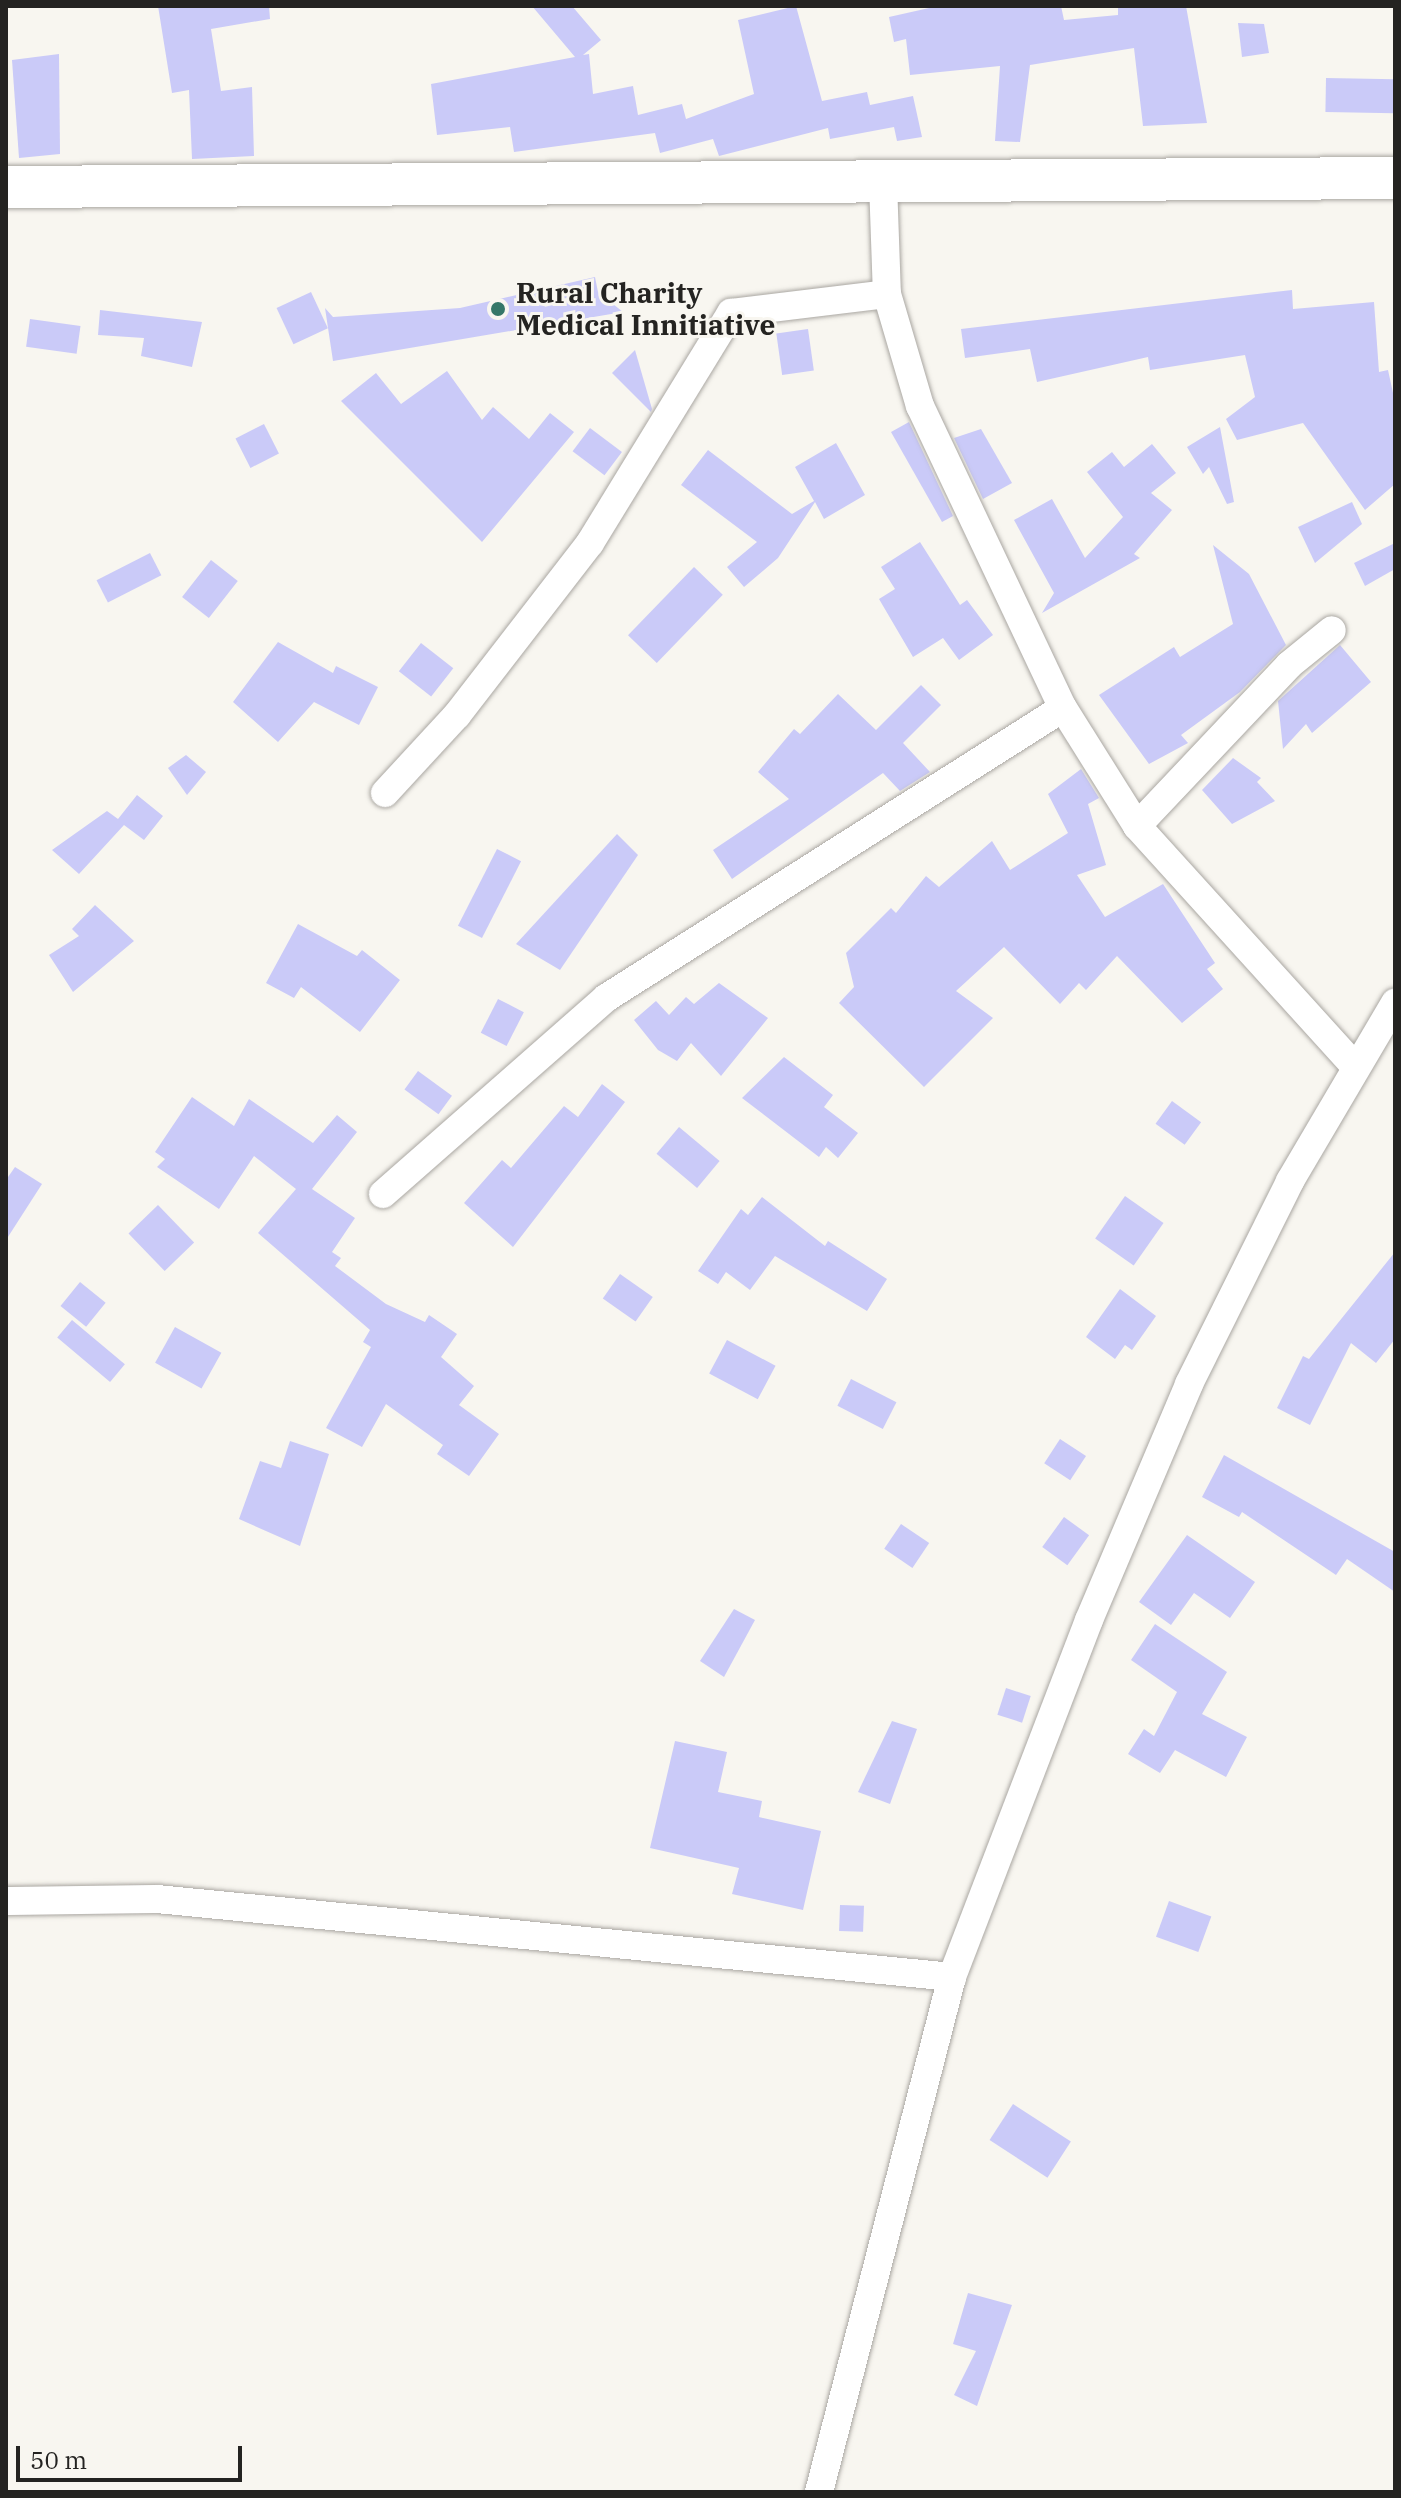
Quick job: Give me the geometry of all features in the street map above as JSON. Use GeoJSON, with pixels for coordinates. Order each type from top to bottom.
{"type":"FeatureCollection","features":[{"type":"Feature","properties":{"kind":"main road"},"geometry":{"type":"LineString","coordinates":[[6,187],[1395,178]]}},
{"type":"Feature","properties":{"kind":"street"},"geometry":{"type":"LineString","coordinates":[[883,182],[887,294],[925,418],[1063,708],[1137,826],[1354,1065]]}},
{"type":"Feature","properties":{"kind":"street"},"geometry":{"type":"LineString","coordinates":[[385,793],[457,715],[590,543],[731,313],[887,294]]}},
{"type":"Feature","properties":{"kind":"street"},"geometry":{"type":"LineString","coordinates":[[1137,826],[1289,665],[1332,630]]}},
{"type":"Feature","properties":{"kind":"street"},"geometry":{"type":"LineString","coordinates":[[383,1194],[606,998],[1063,708]]}},
{"type":"Feature","properties":{"kind":"street"},"geometry":{"type":"LineString","coordinates":[[819,2492],[952,1977],[1189,1384],[1354,1065],[1395,1003]]}},
{"type":"Feature","properties":{"kind":"street"},"geometry":{"type":"LineString","coordinates":[[6,1901],[157,1899],[952,1977]]}},
{"type":"Feature","properties":{"kind":"building"},"geometry":{"type":"Polygon","coordinates":[[[158,6],[269,6],[270,19],[211,29],[221,91],[252,87],[254,156],[192,159],[189,90],[172,93],[158,6]]]}},
{"type":"Feature","properties":{"kind":"building"},"geometry":{"type":"Polygon","coordinates":[[[532,6],[572,6],[601,40],[583,55],[589,54],[593,94],[633,86],[638,115],[682,104],[686,119],[754,94],[738,20],[796,6],[822,101],[867,92],[870,105],[913,96],[922,137],[897,141],[894,127],[830,139],[828,128],[719,156],[713,139],[660,153],[655,133],[514,152],[510,127],[437,135],[431,84],[575,57],[532,6]]]}},
{"type":"Feature","properties":{"kind":"building"},"geometry":{"type":"Polygon","coordinates":[[[938,6],[1061,6],[1064,20],[1118,15],[1118,6],[1186,6],[1207,123],[1143,126],[1134,48],[1030,65],[1020,142],[995,141],[1000,66],[910,75],[906,39],[894,42],[889,17],[938,6]]]}},
{"type":"Feature","properties":{"kind":"building"},"geometry":{"type":"Polygon","coordinates":[[[1238,23],[1264,24],[1269,53],[1242,57],[1238,23]]]}},
{"type":"Feature","properties":{"kind":"building"},"geometry":{"type":"Polygon","coordinates":[[[59,54],[60,154],[19,158],[12,60],[59,54]]]}},
{"type":"Feature","properties":{"kind":"building"},"geometry":{"type":"Polygon","coordinates":[[[1326,78],[1395,79],[1394,113],[1325,112],[1326,78]]]}},
{"type":"Feature","properties":{"kind":"building"},"geometry":{"type":"Polygon","coordinates":[[[595,277],[598,292],[623,312],[333,361],[325,308],[333,317],[460,308],[595,277]]]}},
{"type":"Feature","properties":{"kind":"building"},"geometry":{"type":"Polygon","coordinates":[[[1292,290],[1293,309],[1374,302],[1379,372],[1388,370],[1395,402],[1395,484],[1365,510],[1303,423],[1237,440],[1226,419],[1255,397],[1245,355],[1150,370],[1148,357],[1037,382],[1030,349],[965,358],[961,329],[1292,290]]]}},
{"type":"Feature","properties":{"kind":"building"},"geometry":{"type":"Polygon","coordinates":[[[311,292],[328,328],[293,344],[277,308],[311,292]]]}},
{"type":"Feature","properties":{"kind":"building"},"geometry":{"type":"Polygon","coordinates":[[[100,310],[202,322],[192,367],[141,356],[144,338],[98,335],[100,310]]]}},
{"type":"Feature","properties":{"kind":"building"},"geometry":{"type":"Polygon","coordinates":[[[30,319],[81,326],[77,354],[26,347],[30,319]]]}},
{"type":"Feature","properties":{"kind":"building"},"geometry":{"type":"Polygon","coordinates":[[[808,329],[814,371],[782,375],[776,333],[808,329]]]}},
{"type":"Feature","properties":{"kind":"building"},"geometry":{"type":"Polygon","coordinates":[[[635,350],[652,409],[651,412],[612,373],[635,350]]]}},
{"type":"Feature","properties":{"kind":"building"},"geometry":{"type":"Polygon","coordinates":[[[447,371],[482,420],[493,407],[529,439],[550,413],[574,432],[482,542],[341,401],[376,373],[401,404],[447,371]]]}},
{"type":"Feature","properties":{"kind":"building"},"geometry":{"type":"Polygon","coordinates":[[[909,422],[953,516],[942,522],[891,432],[909,422]]]}},
{"type":"Feature","properties":{"kind":"building"},"geometry":{"type":"Polygon","coordinates":[[[264,424],[279,453],[250,468],[235,439],[264,424]]]}},
{"type":"Feature","properties":{"kind":"building"},"geometry":{"type":"Polygon","coordinates":[[[1220,427],[1234,502],[1227,504],[1209,467],[1203,474],[1187,447],[1220,427]]]}},
{"type":"Feature","properties":{"kind":"building"},"geometry":{"type":"Polygon","coordinates":[[[590,428],[622,452],[604,475],[573,451],[590,428]]]}},
{"type":"Feature","properties":{"kind":"building"},"geometry":{"type":"Polygon","coordinates":[[[981,429],[1012,483],[983,499],[954,438],[981,429]]]}},
{"type":"Feature","properties":{"kind":"building"},"geometry":{"type":"Polygon","coordinates":[[[836,443],[865,495],[824,519],[815,502],[778,558],[744,587],[727,567],[757,542],[681,485],[708,450],[792,514],[814,501],[795,467],[836,443]]]}},
{"type":"Feature","properties":{"kind":"building"},"geometry":{"type":"Polygon","coordinates":[[[1152,444],[1176,473],[1151,493],[1172,510],[1134,554],[1140,558],[1042,613],[1054,593],[1014,520],[1052,499],[1085,558],[1123,517],[1087,472],[1112,452],[1124,467],[1152,444]]]}},
{"type":"Feature","properties":{"kind":"building"},"geometry":{"type":"Polygon","coordinates":[[[1352,502],[1362,524],[1315,563],[1298,527],[1352,502]]]}},
{"type":"Feature","properties":{"kind":"building"},"geometry":{"type":"Polygon","coordinates":[[[920,542],[960,605],[967,600],[993,635],[959,660],[943,638],[913,657],[879,599],[895,589],[881,567],[920,542]]]}},
{"type":"Feature","properties":{"kind":"building"},"geometry":{"type":"Polygon","coordinates":[[[1395,543],[1395,569],[1365,586],[1354,563],[1395,543]]]}},
{"type":"Feature","properties":{"kind":"building"},"geometry":{"type":"Polygon","coordinates":[[[1213,545],[1249,574],[1286,645],[1240,692],[1181,735],[1188,743],[1149,764],[1099,695],[1174,647],[1180,657],[1233,624],[1213,545]]]}},
{"type":"Feature","properties":{"kind":"building"},"geometry":{"type":"Polygon","coordinates":[[[150,553],[161,575],[108,603],[97,580],[150,553]]]}},
{"type":"Feature","properties":{"kind":"building"},"geometry":{"type":"Polygon","coordinates":[[[211,560],[238,581],[209,618],[182,597],[211,560]]]}},
{"type":"Feature","properties":{"kind":"building"},"geometry":{"type":"Polygon","coordinates":[[[694,567],[723,595],[657,663],[628,635],[694,567]]]}},
{"type":"Feature","properties":{"kind":"building"},"geometry":{"type":"Polygon","coordinates":[[[278,642],[333,673],[336,666],[378,687],[359,725],[314,702],[278,742],[233,702],[278,642]]]}},
{"type":"Feature","properties":{"kind":"building"},"geometry":{"type":"Polygon","coordinates":[[[421,643],[453,668],[431,697],[399,671],[421,643]]]}},
{"type":"Feature","properties":{"kind":"building"},"geometry":{"type":"Polygon","coordinates":[[[1340,645],[1371,682],[1312,733],[1306,724],[1283,749],[1278,701],[1340,645]]]}},
{"type":"Feature","properties":{"kind":"building"},"geometry":{"type":"Polygon","coordinates":[[[921,685],[941,705],[903,743],[930,772],[900,791],[883,773],[732,879],[713,850],[789,799],[758,772],[794,729],[800,734],[838,694],[876,730],[921,685]]]}},
{"type":"Feature","properties":{"kind":"building"},"geometry":{"type":"Polygon","coordinates":[[[186,755],[206,772],[187,795],[168,768],[186,755]]]}},
{"type":"Feature","properties":{"kind":"building"},"geometry":{"type":"Polygon","coordinates":[[[1233,758],[1261,778],[1257,782],[1275,801],[1232,824],[1202,790],[1233,758]]]}},
{"type":"Feature","properties":{"kind":"building"},"geometry":{"type":"Polygon","coordinates":[[[1081,769],[1099,798],[1088,804],[1106,865],[1077,875],[1105,917],[1163,884],[1215,963],[1207,969],[1223,989],[1182,1023],[1117,956],[1086,990],[1079,983],[1060,1004],[1004,947],[956,991],[993,1018],[924,1087],[839,1003],[854,987],[846,953],[891,908],[896,913],[926,876],[939,887],[992,841],[1010,870],[1068,833],[1048,794],[1081,769]]]}},
{"type":"Feature","properties":{"kind":"building"},"geometry":{"type":"Polygon","coordinates":[[[137,795],[163,816],[144,840],[124,825],[79,874],[52,850],[107,811],[118,819],[137,795]]]}},
{"type":"Feature","properties":{"kind":"building"},"geometry":{"type":"Polygon","coordinates":[[[617,834],[638,855],[560,970],[516,944],[617,834]]]}},
{"type":"Feature","properties":{"kind":"building"},"geometry":{"type":"Polygon","coordinates":[[[497,849],[521,861],[482,938],[458,926],[497,849]]]}},
{"type":"Feature","properties":{"kind":"building"},"geometry":{"type":"Polygon","coordinates":[[[95,905],[134,941],[73,992],[49,955],[79,936],[72,929],[95,905]]]}},
{"type":"Feature","properties":{"kind":"building"},"geometry":{"type":"Polygon","coordinates":[[[298,924],[357,956],[362,950],[400,980],[360,1032],[301,987],[294,998],[266,983],[298,924]]]}},
{"type":"Feature","properties":{"kind":"building"},"geometry":{"type":"Polygon","coordinates":[[[719,983],[768,1018],[721,1076],[691,1043],[677,1061],[658,1050],[634,1020],[656,1001],[669,1015],[686,997],[694,1004],[719,983]]]}},
{"type":"Feature","properties":{"kind":"building"},"geometry":{"type":"Polygon","coordinates":[[[498,999],[524,1012],[507,1046],[481,1033],[498,999]]]}},
{"type":"Feature","properties":{"kind":"building"},"geometry":{"type":"Polygon","coordinates":[[[784,1057],[833,1095],[824,1107],[858,1133],[838,1158],[826,1147],[819,1157],[742,1098],[784,1057]]]}},
{"type":"Feature","properties":{"kind":"building"},"geometry":{"type":"Polygon","coordinates":[[[418,1071],[452,1096],[438,1114],[404,1090],[418,1071]]]}},
{"type":"Feature","properties":{"kind":"building"},"geometry":{"type":"Polygon","coordinates":[[[602,1084],[625,1102],[513,1247],[464,1203],[502,1160],[511,1168],[564,1106],[578,1117],[602,1084]]]}},
{"type":"Feature","properties":{"kind":"building"},"geometry":{"type":"Polygon","coordinates":[[[192,1097],[234,1126],[249,1099],[313,1143],[337,1115],[357,1132],[312,1189],[355,1218],[332,1252],[341,1258],[335,1266],[386,1304],[425,1322],[429,1315],[457,1334],[441,1357],[474,1386],[459,1405],[499,1434],[469,1476],[437,1454],[443,1445],[386,1404],[362,1447],[326,1428],[371,1347],[363,1342],[370,1330],[258,1233],[296,1189],[254,1156],[219,1209],[157,1167],[165,1159],[155,1152],[192,1097]]]}},
{"type":"Feature","properties":{"kind":"building"},"geometry":{"type":"Polygon","coordinates":[[[1172,1101],[1201,1122],[1185,1145],[1156,1124],[1172,1101]]]}},
{"type":"Feature","properties":{"kind":"building"},"geometry":{"type":"Polygon","coordinates":[[[679,1127],[720,1161],[697,1188],[657,1154],[679,1127]]]}},
{"type":"Feature","properties":{"kind":"building"},"geometry":{"type":"Polygon","coordinates":[[[15,1167],[42,1184],[6,1240],[6,1180],[15,1167]]]}},
{"type":"Feature","properties":{"kind":"building"},"geometry":{"type":"Polygon","coordinates":[[[1125,1196],[1164,1223],[1134,1266],[1095,1239],[1125,1196]]]}},
{"type":"Feature","properties":{"kind":"building"},"geometry":{"type":"Polygon","coordinates":[[[762,1197],[825,1246],[828,1241],[887,1279],[867,1311],[775,1256],[750,1290],[726,1272],[718,1284],[698,1271],[741,1209],[748,1215],[762,1197]]]}},
{"type":"Feature","properties":{"kind":"building"},"geometry":{"type":"Polygon","coordinates":[[[158,1205],[194,1242],[165,1271],[129,1233],[158,1205]]]}},
{"type":"Feature","properties":{"kind":"building"},"geometry":{"type":"Polygon","coordinates":[[[1395,1252],[1395,1339],[1376,1363],[1351,1343],[1310,1425],[1277,1408],[1303,1356],[1309,1359],[1395,1252]]]}},
{"type":"Feature","properties":{"kind":"building"},"geometry":{"type":"Polygon","coordinates":[[[620,1274],[653,1297],[636,1322],[603,1299],[620,1274]]]}},
{"type":"Feature","properties":{"kind":"building"},"geometry":{"type":"Polygon","coordinates":[[[80,1282],[106,1303],[86,1327],[60,1306],[80,1282]]]}},
{"type":"Feature","properties":{"kind":"building"},"geometry":{"type":"Polygon","coordinates":[[[1120,1289],[1156,1316],[1132,1350],[1125,1345],[1115,1359],[1086,1337],[1120,1289]]]}},
{"type":"Feature","properties":{"kind":"building"},"geometry":{"type":"Polygon","coordinates":[[[72,1320],[125,1364],[110,1382],[57,1338],[72,1320]]]}},
{"type":"Feature","properties":{"kind":"building"},"geometry":{"type":"Polygon","coordinates":[[[175,1327],[221,1353],[201,1389],[155,1363],[175,1327]]]}},
{"type":"Feature","properties":{"kind":"building"},"geometry":{"type":"Polygon","coordinates":[[[727,1340],[776,1366],[758,1399],[709,1374],[727,1340]]]}},
{"type":"Feature","properties":{"kind":"building"},"geometry":{"type":"Polygon","coordinates":[[[851,1379],[896,1402],[883,1429],[837,1406],[851,1379]]]}},
{"type":"Feature","properties":{"kind":"building"},"geometry":{"type":"Polygon","coordinates":[[[1060,1439],[1086,1456],[1070,1480],[1044,1463],[1060,1439]]]}},
{"type":"Feature","properties":{"kind":"building"},"geometry":{"type":"Polygon","coordinates":[[[290,1441],[329,1454],[300,1546],[239,1519],[260,1461],[281,1468],[290,1441]]]}},
{"type":"Feature","properties":{"kind":"building"},"geometry":{"type":"Polygon","coordinates":[[[1224,1455],[1395,1552],[1395,1592],[1347,1559],[1336,1575],[1242,1512],[1239,1517],[1202,1497],[1224,1455]]]}},
{"type":"Feature","properties":{"kind":"building"},"geometry":{"type":"Polygon","coordinates":[[[1064,1517],[1089,1535],[1067,1565],[1042,1547],[1064,1517]]]}},
{"type":"Feature","properties":{"kind":"building"},"geometry":{"type":"Polygon","coordinates":[[[901,1524],[929,1543],[912,1568],[884,1549],[901,1524]]]}},
{"type":"Feature","properties":{"kind":"building"},"geometry":{"type":"Polygon","coordinates":[[[1187,1535],[1255,1582],[1230,1618],[1194,1593],[1171,1625],[1139,1602],[1187,1535]]]}},
{"type":"Feature","properties":{"kind":"building"},"geometry":{"type":"Polygon","coordinates":[[[734,1609],[755,1620],[724,1677],[700,1661],[734,1609]]]}},
{"type":"Feature","properties":{"kind":"building"},"geometry":{"type":"Polygon","coordinates":[[[1155,1624],[1227,1672],[1202,1714],[1247,1737],[1226,1777],[1175,1750],[1160,1773],[1128,1754],[1144,1729],[1154,1736],[1177,1692],[1131,1660],[1155,1624]]]}},
{"type":"Feature","properties":{"kind":"building"},"geometry":{"type":"Polygon","coordinates":[[[1006,1688],[1031,1696],[1022,1723],[997,1715],[1006,1688]]]}},
{"type":"Feature","properties":{"kind":"building"},"geometry":{"type":"Polygon","coordinates":[[[892,1721],[917,1729],[890,1804],[858,1792],[892,1721]]]}},
{"type":"Feature","properties":{"kind":"building"},"geometry":{"type":"Polygon","coordinates":[[[675,1741],[727,1752],[718,1792],[762,1801],[759,1817],[821,1831],[803,1910],[732,1894],[739,1868],[650,1848],[675,1741]]]}},
{"type":"Feature","properties":{"kind":"building"},"geometry":{"type":"Polygon","coordinates":[[[1169,1901],[1211,1916],[1198,1952],[1156,1937],[1169,1901]]]}},
{"type":"Feature","properties":{"kind":"building"},"geometry":{"type":"Polygon","coordinates":[[[840,1905],[864,1906],[863,1932],[839,1931],[840,1905]]]}},
{"type":"Feature","properties":{"kind":"building"},"geometry":{"type":"Polygon","coordinates":[[[1013,2104],[1071,2142],[1047,2178],[990,2140],[1013,2104]]]}},
{"type":"Feature","properties":{"kind":"building"},"geometry":{"type":"Polygon","coordinates":[[[968,2293],[1012,2305],[977,2406],[954,2395],[976,2351],[953,2344],[968,2293]]]}},
{"type":"Feature","properties":{"kind":"place","name":"Rural Charity Medical Innitiative"},"geometry":{"type":"Point","coordinates":[498,309]}}]}
